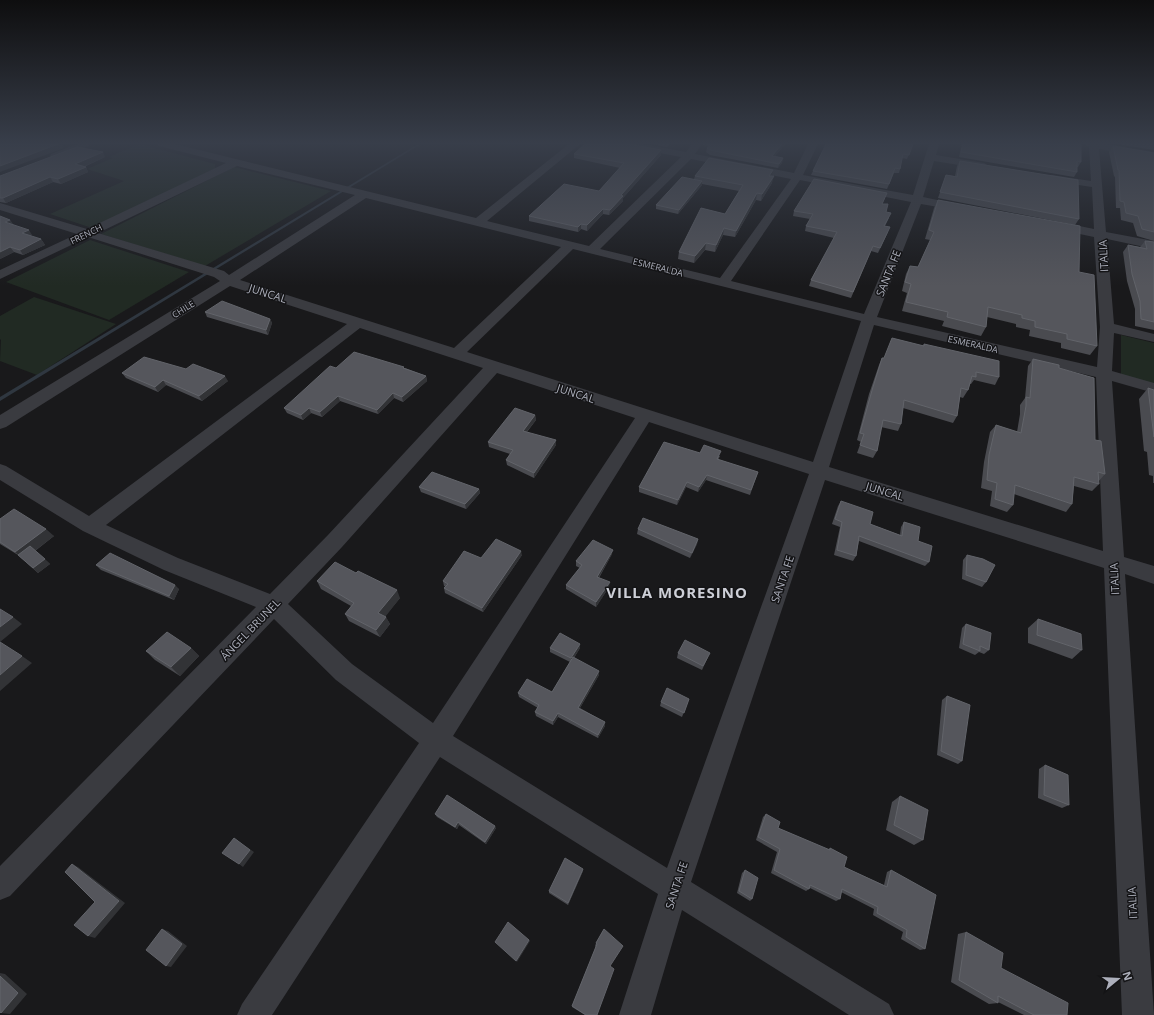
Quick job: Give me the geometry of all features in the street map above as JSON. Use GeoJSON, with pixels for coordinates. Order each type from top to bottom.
{"type":"FeatureCollection","features":[{"type":"Feature","properties":{"kind":"street","name":"FRENCH"},"geometry":{"type":"LineString","coordinates":[[0,275],[175,191]]}},
{"type":"Feature","properties":{"kind":"street","name":"ESMERALDA"},"geometry":{"type":"LineString","coordinates":[[357,191],[869,320],[1104,374],[1154,388]]}},
{"type":"Feature","properties":{"kind":"street"},"geometry":{"type":"LineString","coordinates":[[478,222],[516,191]]}},
{"type":"Feature","properties":{"kind":"street"},"geometry":{"type":"LineString","coordinates":[[592,250],[652,191]]}},
{"type":"Feature","properties":{"kind":"street"},"geometry":{"type":"LineString","coordinates":[[723,283],[787,191]]}},
{"type":"Feature","properties":{"kind":"street"},"geometry":{"type":"LineString","coordinates":[[872,191],[971,210]]}},
{"type":"Feature","properties":{"kind":"street","name":"SANTA FE"},"geometry":{"type":"LineString","coordinates":[[635,1015],[674,889],[819,471],[869,320],[920,191]]}},
{"type":"Feature","properties":{"kind":"street","name":"ITALIA"},"geometry":{"type":"LineString","coordinates":[[1098,191],[1107,327],[1104,374],[1138,1015]]}},
{"type":"Feature","properties":{"kind":"street","name":"CHILE"},"geometry":{"type":"LineString","coordinates":[[0,423],[224,277],[360,192]]}},
{"type":"Feature","properties":{"kind":"street","name":"JUNCAL"},"geometry":{"type":"LineString","coordinates":[[0,206],[86,234],[200,268],[358,323],[457,354],[493,367],[819,471],[1154,575]]}},
{"type":"Feature","properties":{"kind":"street"},"geometry":{"type":"LineString","coordinates":[[1048,224],[1154,244]]}},
{"type":"Feature","properties":{"kind":"street"},"geometry":{"type":"LineString","coordinates":[[457,354],[570,245]]}},
{"type":"Feature","properties":{"kind":"street"},"geometry":{"type":"LineString","coordinates":[[90,526],[358,323]]}},
{"type":"Feature","properties":{"kind":"street"},"geometry":{"type":"LineString","coordinates":[[1107,327],[1154,338]]}},
{"type":"Feature","properties":{"kind":"street","name":"ÁNGEL BRUNEL"},"geometry":{"type":"LineString","coordinates":[[0,886],[335,541],[493,367]]}},
{"type":"Feature","properties":{"kind":"street"},"geometry":{"type":"LineString","coordinates":[[253,1015],[436,740],[645,415]]}},
{"type":"Feature","properties":{"kind":"street"},"geometry":{"type":"LineString","coordinates":[[0,471],[90,526],[171,564],[274,605],[344,672],[436,740],[878,1015]]}},
{"type":"Feature","properties":{"kind":"shaded area"},"geometry":{"type":"Polygon","coordinates":[[[101,191],[168,191],[92,228],[50,214],[101,191]]]}},
{"type":"Feature","properties":{"kind":"shaded area"},"geometry":{"type":"Polygon","coordinates":[[[186,191],[330,191],[205,266],[101,234],[186,191]]]}},
{"type":"Feature","properties":{"kind":"shaded area"},"geometry":{"type":"Polygon","coordinates":[[[90,240],[189,272],[109,320],[6,282],[90,240]]]}},
{"type":"Feature","properties":{"kind":"shaded area"},"geometry":{"type":"Polygon","coordinates":[[[34,297],[116,324],[37,375],[0,361],[0,316],[34,297]]]}},
{"type":"Feature","properties":{"kind":"shaded area"},"geometry":{"type":"Polygon","coordinates":[[[1121,335],[1154,343],[1154,384],[1121,376],[1121,335]]]}},
{"type":"Feature","properties":{"kind":"building"},"geometry":{"type":"Polygon","coordinates":[[[0,191],[18,191],[3,198],[0,198],[0,191]]]}},
{"type":"Feature","properties":{"kind":"building"},"geometry":{"type":"Polygon","coordinates":[[[556,191],[624,191],[621,195],[623,196],[610,210],[603,209],[587,225],[581,224],[578,227],[529,216],[556,191]]]}},
{"type":"Feature","properties":{"kind":"building"},"geometry":{"type":"Polygon","coordinates":[[[669,191],[694,191],[679,210],[656,205],[669,191]]]}},
{"type":"Feature","properties":{"kind":"building"},"geometry":{"type":"Polygon","coordinates":[[[739,191],[764,191],[762,194],[757,193],[736,231],[724,228],[716,245],[706,243],[695,256],[679,252],[701,208],[725,214],[739,191]]]}},
{"type":"Feature","properties":{"kind":"building"},"geometry":{"type":"Polygon","coordinates":[[[806,191],[878,191],[887,193],[882,204],[888,204],[886,212],[891,213],[884,226],[890,227],[880,248],[873,246],[853,292],[811,280],[837,232],[806,226],[813,214],[794,211],[806,191]]]}},
{"type":"Feature","properties":{"kind":"building"},"geometry":{"type":"Polygon","coordinates":[[[1078,191],[1079,219],[940,192],[1078,191]]]}},
{"type":"Feature","properties":{"kind":"building"},"geometry":{"type":"Polygon","coordinates":[[[1120,191],[1154,191],[1154,232],[1142,229],[1138,216],[1126,213],[1124,202],[1120,201],[1120,191]]]}},
{"type":"Feature","properties":{"kind":"building"},"geometry":{"type":"Polygon","coordinates":[[[938,200],[1080,226],[1079,272],[1094,275],[1097,346],[1067,339],[1067,334],[1035,327],[1035,321],[1022,318],[1022,315],[988,307],[986,327],[947,317],[948,312],[906,302],[911,284],[905,282],[910,266],[918,267],[934,232],[929,230],[938,200]]]}},
{"type":"Feature","properties":{"kind":"building"},"geometry":{"type":"Polygon","coordinates":[[[0,216],[10,220],[5,222],[29,230],[22,233],[41,239],[20,250],[10,247],[0,252],[0,216]]]}},
{"type":"Feature","properties":{"kind":"building"},"geometry":{"type":"Polygon","coordinates":[[[1145,241],[1154,242],[1154,322],[1141,319],[1140,301],[1132,274],[1128,245],[1147,249],[1145,241]]]}},
{"type":"Feature","properties":{"kind":"building"},"geometry":{"type":"Polygon","coordinates":[[[222,301],[270,319],[266,330],[205,312],[222,301]]]}},
{"type":"Feature","properties":{"kind":"building"},"geometry":{"type":"Polygon","coordinates":[[[892,338],[999,361],[999,377],[976,372],[976,377],[972,376],[968,390],[961,388],[957,416],[904,400],[901,424],[883,420],[877,451],[860,445],[864,434],[860,433],[882,358],[884,358],[892,338]]]}},
{"type":"Feature","properties":{"kind":"building"},"geometry":{"type":"Polygon","coordinates":[[[354,352],[404,367],[403,368],[426,376],[402,397],[393,393],[377,410],[338,396],[320,412],[309,408],[301,415],[284,408],[330,366],[336,368],[354,352]]]}},
{"type":"Feature","properties":{"kind":"building"},"geometry":{"type":"Polygon","coordinates":[[[144,357],[186,369],[193,364],[225,376],[199,396],[163,380],[155,387],[122,373],[144,357]]]}},
{"type":"Feature","properties":{"kind":"building"},"geometry":{"type":"Polygon","coordinates":[[[1033,359],[1059,365],[1059,368],[1094,378],[1095,440],[1101,441],[1105,474],[1098,472],[1099,484],[1074,477],[1072,504],[1015,485],[1013,505],[995,499],[997,483],[987,480],[989,455],[996,425],[1021,433],[1026,406],[1026,397],[1030,398],[1033,359]]]}},
{"type":"Feature","properties":{"kind":"building"},"geometry":{"type":"Polygon","coordinates":[[[1148,388],[1154,390],[1154,437],[1148,388]]]}},
{"type":"Feature","properties":{"kind":"building"},"geometry":{"type":"Polygon","coordinates":[[[515,408],[535,415],[523,431],[556,440],[534,473],[506,460],[513,450],[488,442],[515,408]]]}},
{"type":"Feature","properties":{"kind":"building"},"geometry":{"type":"Polygon","coordinates":[[[664,442],[700,453],[704,445],[721,451],[717,459],[758,472],[751,490],[707,475],[699,487],[687,482],[678,500],[639,487],[664,442]]]}},
{"type":"Feature","properties":{"kind":"building"},"geometry":{"type":"Polygon","coordinates":[[[432,472],[479,489],[465,504],[419,487],[432,472]]]}},
{"type":"Feature","properties":{"kind":"building"},"geometry":{"type":"Polygon","coordinates":[[[841,501],[873,512],[870,524],[902,536],[904,522],[920,527],[918,541],[932,546],[929,562],[859,536],[856,556],[837,550],[842,522],[835,519],[841,501]]]}},
{"type":"Feature","properties":{"kind":"building"},"geometry":{"type":"Polygon","coordinates":[[[14,509],[46,529],[15,552],[0,542],[0,519],[14,509]]]}},
{"type":"Feature","properties":{"kind":"building"},"geometry":{"type":"Polygon","coordinates":[[[643,518],[698,539],[692,553],[638,529],[643,518]]]}},
{"type":"Feature","properties":{"kind":"building"},"geometry":{"type":"Polygon","coordinates":[[[496,539],[521,551],[482,608],[444,588],[448,584],[443,581],[464,551],[481,558],[496,539]]]}},
{"type":"Feature","properties":{"kind":"building"},"geometry":{"type":"Polygon","coordinates":[[[593,540],[613,550],[597,577],[610,582],[596,602],[566,585],[582,565],[576,561],[593,540]]]}},
{"type":"Feature","properties":{"kind":"building"},"geometry":{"type":"Polygon","coordinates":[[[30,546],[45,559],[33,568],[18,555],[30,546]]]}},
{"type":"Feature","properties":{"kind":"building"},"geometry":{"type":"Polygon","coordinates":[[[110,553],[175,585],[169,596],[96,565],[110,553]]]}},
{"type":"Feature","properties":{"kind":"building"},"geometry":{"type":"Polygon","coordinates":[[[967,555],[983,559],[995,565],[986,582],[966,575],[967,555]]]}},
{"type":"Feature","properties":{"kind":"building"},"geometry":{"type":"Polygon","coordinates":[[[335,562],[356,573],[358,571],[397,590],[378,613],[386,617],[376,630],[345,614],[354,603],[317,581],[335,562]]]}},
{"type":"Feature","properties":{"kind":"building"},"geometry":{"type":"Polygon","coordinates":[[[0,609],[13,617],[0,627],[0,609]]]}},
{"type":"Feature","properties":{"kind":"building"},"geometry":{"type":"Polygon","coordinates":[[[1038,619],[1081,634],[1082,650],[1037,635],[1038,619]]]}},
{"type":"Feature","properties":{"kind":"building"},"geometry":{"type":"Polygon","coordinates":[[[966,624],[991,633],[989,650],[980,646],[980,651],[963,644],[966,624]]]}},
{"type":"Feature","properties":{"kind":"building"},"geometry":{"type":"Polygon","coordinates":[[[167,632],[191,648],[171,667],[146,651],[167,632]]]}},
{"type":"Feature","properties":{"kind":"building"},"geometry":{"type":"Polygon","coordinates":[[[560,633],[580,644],[571,658],[550,648],[560,633]]]}},
{"type":"Feature","properties":{"kind":"building"},"geometry":{"type":"Polygon","coordinates":[[[685,640],[710,653],[703,666],[678,653],[685,640]]]}},
{"type":"Feature","properties":{"kind":"building"},"geometry":{"type":"Polygon","coordinates":[[[0,642],[22,656],[0,675],[0,642]]]}},
{"type":"Feature","properties":{"kind":"building"},"geometry":{"type":"Polygon","coordinates":[[[573,657],[599,671],[578,708],[605,722],[598,735],[558,713],[553,721],[535,712],[539,705],[518,693],[527,679],[552,692],[573,657]]]}},
{"type":"Feature","properties":{"kind":"building"},"geometry":{"type":"Polygon","coordinates":[[[667,688],[689,699],[684,713],[661,702],[667,688]]]}},
{"type":"Feature","properties":{"kind":"building"},"geometry":{"type":"Polygon","coordinates":[[[947,696],[970,705],[962,761],[941,751],[947,696]]]}},
{"type":"Feature","properties":{"kind":"building"},"geometry":{"type":"Polygon","coordinates":[[[1045,765],[1068,775],[1069,805],[1044,795],[1045,765]]]}},
{"type":"Feature","properties":{"kind":"building"},"geometry":{"type":"Polygon","coordinates":[[[447,795],[495,826],[485,842],[458,822],[455,827],[435,814],[447,795]]]}},
{"type":"Feature","properties":{"kind":"building"},"geometry":{"type":"Polygon","coordinates":[[[900,796],[928,810],[923,840],[894,825],[900,796]]]}},
{"type":"Feature","properties":{"kind":"building"},"geometry":{"type":"Polygon","coordinates":[[[766,814],[780,822],[778,828],[830,850],[830,848],[847,857],[844,867],[887,887],[891,870],[936,895],[925,949],[906,937],[907,930],[877,913],[878,907],[842,889],[840,899],[810,885],[809,889],[774,870],[780,849],[758,837],[766,814]]]}},
{"type":"Feature","properties":{"kind":"building"},"geometry":{"type":"Polygon","coordinates":[[[234,838],[250,850],[239,864],[222,853],[234,838]]]}},
{"type":"Feature","properties":{"kind":"building"},"geometry":{"type":"Polygon","coordinates":[[[565,858],[583,869],[568,903],[549,891],[565,858]]]}},
{"type":"Feature","properties":{"kind":"building"},"geometry":{"type":"Polygon","coordinates":[[[72,864],[119,901],[88,936],[74,925],[95,902],[65,872],[72,864]]]}},
{"type":"Feature","properties":{"kind":"building"},"geometry":{"type":"Polygon","coordinates":[[[745,870],[758,878],[752,899],[739,891],[745,870]]]}},
{"type":"Feature","properties":{"kind":"building"},"geometry":{"type":"Polygon","coordinates":[[[508,922],[529,940],[516,961],[495,942],[508,922]]]}},
{"type":"Feature","properties":{"kind":"building"},"geometry":{"type":"Polygon","coordinates":[[[162,929],[182,944],[166,966],[146,950],[162,929]]]}},
{"type":"Feature","properties":{"kind":"building"},"geometry":{"type":"Polygon","coordinates":[[[604,929],[623,946],[610,966],[614,969],[597,1015],[586,1015],[572,1006],[597,944],[596,943],[604,929]]]}},
{"type":"Feature","properties":{"kind":"building"},"geometry":{"type":"Polygon","coordinates":[[[966,932],[1003,953],[1001,968],[1068,1003],[1067,1015],[1034,1015],[998,996],[998,1003],[959,980],[966,932]]]}},
{"type":"Feature","properties":{"kind":"building"},"geometry":{"type":"Polygon","coordinates":[[[0,976],[18,993],[1,1013],[0,1012],[0,976]]]}},
{"type":"Feature","properties":{"kind":"waterway"},"geometry":{"type":"LineString","coordinates":[[0,399],[342,191]]}},
{"type":"Feature","properties":{"kind":"district","name":"VILLA MORESINO"},"geometry":{"type":"Point","coordinates":[677,592]}}]}
